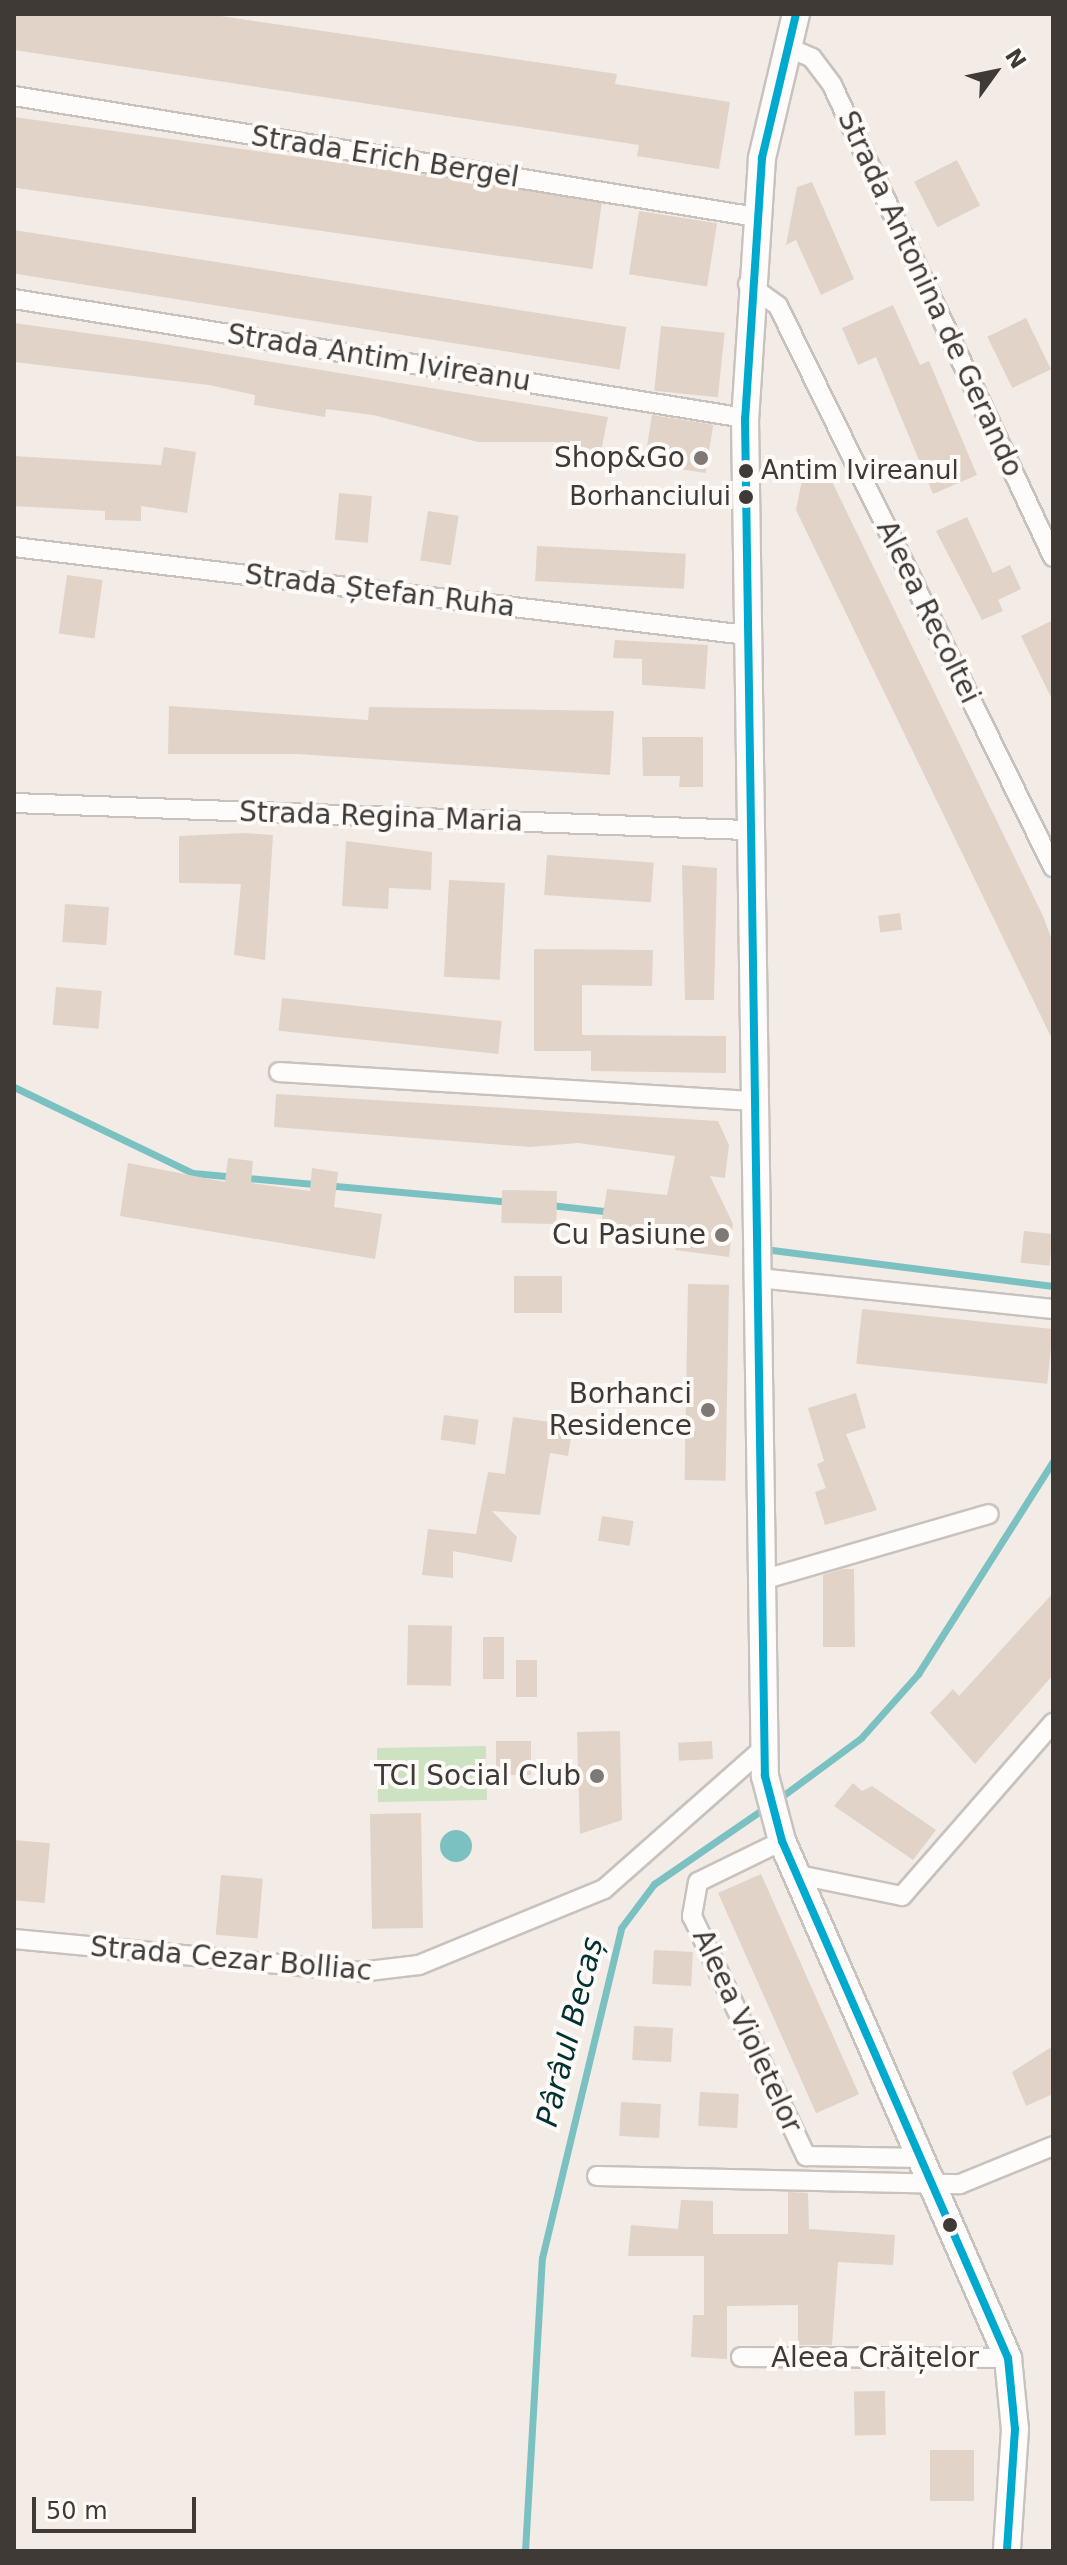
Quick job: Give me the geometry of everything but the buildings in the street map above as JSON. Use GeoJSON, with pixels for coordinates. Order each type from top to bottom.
{"type":"FeatureCollection","features":[{"type":"Feature","properties":{"kind":"main road"},"geometry":{"type":"LineString","coordinates":[[796,14],[789,48],[768,114],[748,284],[745,418],[748,830],[765,1776],[780,1836],[1008,2358],[1015,2429],[1007,2551]]}},
{"type":"Feature","properties":{"kind":"street","name":"Strada Antonina de Gerando"},"geometry":{"type":"LineString","coordinates":[[789,48],[812,58],[832,85],[1053,557]]}},
{"type":"Feature","properties":{"kind":"street","name":"Strada Erich Bergel"},"geometry":{"type":"LineString","coordinates":[[14,96],[756,217]]}},
{"type":"Feature","properties":{"kind":"street","name":"Aleea Recoltei"},"geometry":{"type":"LineString","coordinates":[[748,284],[778,306],[1053,867]]}},
{"type":"Feature","properties":{"kind":"street","name":"Strada Antim Ivireanu"},"geometry":{"type":"LineString","coordinates":[[14,299],[745,418]]}},
{"type":"Feature","properties":{"kind":"street","name":"Strada Ștefan Ruha"},"geometry":{"type":"LineString","coordinates":[[14,547],[747,635]]}},
{"type":"Feature","properties":{"kind":"street","name":"Strada Regina Maria"},"geometry":{"type":"LineString","coordinates":[[14,803],[748,830]]}},
{"type":"Feature","properties":{"kind":"street"},"geometry":{"type":"LineString","coordinates":[[279,1072],[754,1101]]}},
{"type":"Feature","properties":{"kind":"street"},"geometry":{"type":"LineString","coordinates":[[758,1278],[1053,1309]]}},
{"type":"Feature","properties":{"kind":"street"},"geometry":{"type":"LineString","coordinates":[[762,1580],[989,1514]]}},
{"type":"Feature","properties":{"kind":"street"},"geometry":{"type":"LineString","coordinates":[[799,1875],[902,1896],[1053,1723]]}},
{"type":"Feature","properties":{"kind":"street","name":"Strada Cezar Bolliac"},"geometry":{"type":"LineString","coordinates":[[14,1939],[360,1972],[419,1965],[604,1889],[763,1749]]}},
{"type":"Feature","properties":{"kind":"street","name":"Aleea Violetelor"},"geometry":{"type":"LineString","coordinates":[[780,1836],[698,1882],[692,1916],[806,2156],[928,2170]]}},
{"type":"Feature","properties":{"kind":"street"},"geometry":{"type":"LineString","coordinates":[[928,2170],[990,2176],[1053,2146]]}},
{"type":"Feature","properties":{"kind":"street","name":"Aleea Violetelor"},"geometry":{"type":"LineString","coordinates":[[597,2176],[928,2170]]}},
{"type":"Feature","properties":{"kind":"street","name":"Aleea Crăițelor"},"geometry":{"type":"LineString","coordinates":[[741,2357],[1008,2358]]}},
{"type":"Feature","properties":{"kind":"green space"},"geometry":{"type":"Polygon","coordinates":[[[486,1746],[487,1800],[378,1802],[377,1748],[486,1746]]]}},
{"type":"Feature","properties":{"kind":"water"},"geometry":{"type":"Polygon","coordinates":[[[456,1830],[467,1835],[472,1846],[467,1857],[456,1862],[445,1857],[440,1846],[445,1835],[456,1830]]]}},
{"type":"Feature","properties":{"kind":"waterway"},"geometry":{"type":"LineString","coordinates":[[14,1087],[193,1173],[509,1202]]}},
{"type":"Feature","properties":{"kind":"waterway"},"geometry":{"type":"LineString","coordinates":[[550,1205],[613,1212]]}},
{"type":"Feature","properties":{"kind":"waterway"},"geometry":{"type":"LineString","coordinates":[[772,1250],[1053,1286]]}},
{"type":"Feature","properties":{"kind":"waterway","name":"Pârâul Becaș"},"geometry":{"type":"LineString","coordinates":[[777,1800],[861,1738],[918,1674],[1053,1461]]}},
{"type":"Feature","properties":{"kind":"waterway","name":"Pârâul Becaș"},"geometry":{"type":"LineString","coordinates":[[525,2551],[542,2258],[621,1928],[654,1884],[766,1807]]}},
{"type":"Feature","properties":{"kind":"transit line"},"geometry":{"type":"LineString","coordinates":[[796,14],[762,158],[745,418],[765,1776],[782,1841],[1008,2358],[1015,2429],[1007,2551]]}},
{"type":"Feature","properties":{"kind":"place","name":"Shop&Go"},"geometry":{"type":"Point","coordinates":[701,458]}},
{"type":"Feature","properties":{"kind":"place","name":"Antim Ivireanul"},"geometry":{"type":"Point","coordinates":[746,471]}},
{"type":"Feature","properties":{"kind":"place","name":"Borhanciului"},"geometry":{"type":"Point","coordinates":[746,497]}},
{"type":"Feature","properties":{"kind":"place","name":"Cu Pasiune"},"geometry":{"type":"Point","coordinates":[722,1235]}},
{"type":"Feature","properties":{"kind":"place","name":"Borhanci Residence"},"geometry":{"type":"Point","coordinates":[708,1410]}},
{"type":"Feature","properties":{"kind":"place","name":"TCI Social Club"},"geometry":{"type":"Point","coordinates":[597,1776]}}]}
